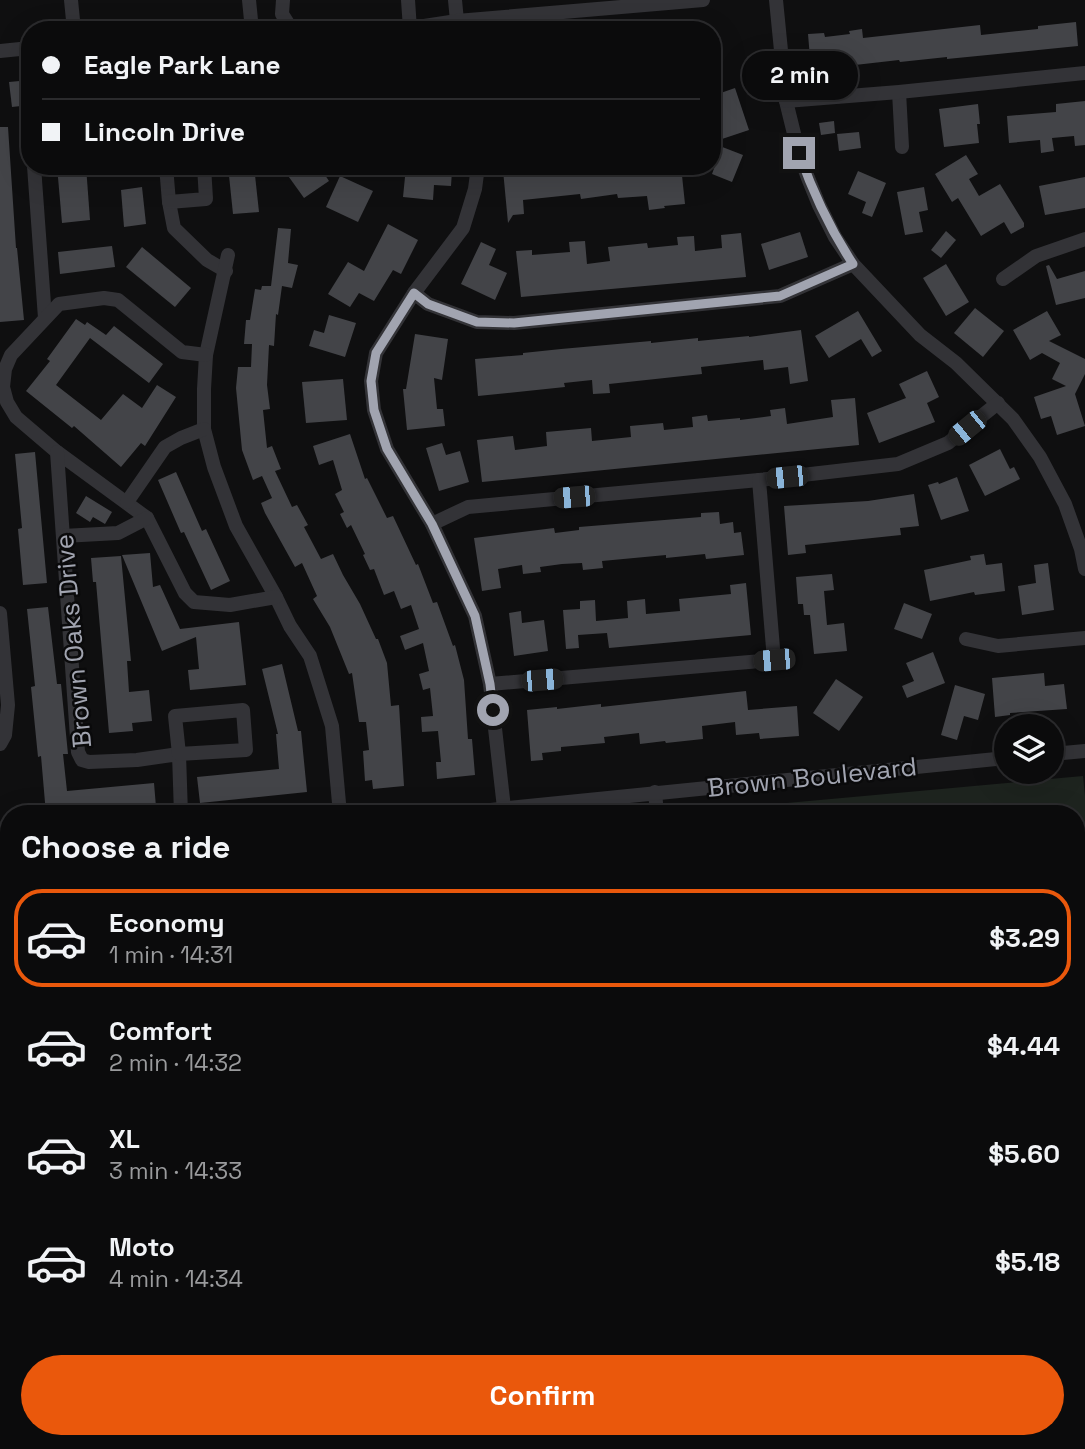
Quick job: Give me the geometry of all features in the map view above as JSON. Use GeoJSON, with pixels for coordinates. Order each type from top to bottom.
{"type":"FeatureCollection","features":[{"type":"Feature","properties":{"kind":"street"},"geometry":{"type":"LineString","coordinates":[[71,0],[73,21]]}},
{"type":"Feature","properties":{"kind":"street"},"geometry":{"type":"LineString","coordinates":[[249,0],[252,21]]}},
{"type":"Feature","properties":{"kind":"street"},"geometry":{"type":"LineString","coordinates":[[283,0],[282,13],[287,21]]}},
{"type":"Feature","properties":{"kind":"street"},"geometry":{"type":"LineString","coordinates":[[405,21],[408,0]]}},
{"type":"Feature","properties":{"kind":"street"},"geometry":{"type":"LineString","coordinates":[[455,0],[457,21],[613,3],[694,1]]}},
{"type":"Feature","properties":{"kind":"street"},"geometry":{"type":"LineString","coordinates":[[776,0],[786,101],[799,153],[819,205],[835,237],[853,264],[920,335],[956,363],[1013,419],[1040,457],[1065,505],[1081,549],[1085,569]]}},
{"type":"Feature","properties":{"kind":"street"},"geometry":{"type":"LineString","coordinates":[[0,51],[21,49]]}},
{"type":"Feature","properties":{"kind":"street"},"geometry":{"type":"LineString","coordinates":[[786,101],[1085,73]]}},
{"type":"Feature","properties":{"kind":"street"},"geometry":{"type":"LineString","coordinates":[[899,92],[902,147]]}},
{"type":"Feature","properties":{"kind":"street"},"geometry":{"type":"LineString","coordinates":[[35,175],[45,318]]}},
{"type":"Feature","properties":{"kind":"street"},"geometry":{"type":"LineString","coordinates":[[167,175],[174,228],[207,260],[226,271]]}},
{"type":"Feature","properties":{"kind":"street"},"geometry":{"type":"LineString","coordinates":[[169,202],[206,199],[205,175]]}},
{"type":"Feature","properties":{"kind":"street"},"geometry":{"type":"LineString","coordinates":[[477,175],[463,228],[414,293],[376,353],[371,381],[374,410],[387,449],[432,524],[475,616],[490,684],[504,805]]}},
{"type":"Feature","properties":{"kind":"street"},"geometry":{"type":"LineString","coordinates":[[1003,279],[1036,256],[1085,239]]}},
{"type":"Feature","properties":{"kind":"street"},"geometry":{"type":"LineString","coordinates":[[228,255],[206,355],[204,429],[214,467],[236,526],[290,626],[310,656],[332,726],[339,805]]}},
{"type":"Feature","properties":{"kind":"street"},"geometry":{"type":"LineString","coordinates":[[414,293],[428,304],[477,322],[514,323],[780,296],[853,264]]}},
{"type":"Feature","properties":{"kind":"street"},"geometry":{"type":"LineString","coordinates":[[206,355],[182,352],[118,300],[104,298],[59,304],[11,355],[5,369],[3,387],[7,402],[16,417],[57,452],[147,518],[185,593],[194,602],[230,605],[276,597]]}},
{"type":"Feature","properties":{"kind":"street"},"geometry":{"type":"LineString","coordinates":[[432,524],[468,507],[898,464],[948,443],[998,403]]}},
{"type":"Feature","properties":{"kind":"street"},"geometry":{"type":"LineString","coordinates":[[127,502],[164,447],[204,429]]}},
{"type":"Feature","properties":{"kind":"street","name":"Brown Oaks Drive"},"geometry":{"type":"LineString","coordinates":[[57,452],[78,752],[82,760],[89,762],[137,760],[179,754]]}},
{"type":"Feature","properties":{"kind":"street"},"geometry":{"type":"LineString","coordinates":[[490,684],[774,660],[759,480]]}},
{"type":"Feature","properties":{"kind":"street"},"geometry":{"type":"LineString","coordinates":[[63,537],[118,533],[147,518]]}},
{"type":"Feature","properties":{"kind":"street"},"geometry":{"type":"LineString","coordinates":[[0,613],[8,705],[5,735],[0,744]]}},
{"type":"Feature","properties":{"kind":"street"},"geometry":{"type":"LineString","coordinates":[[966,639],[999,646],[1085,638]]}},
{"type":"Feature","properties":{"kind":"street"},"geometry":{"type":"LineString","coordinates":[[179,754],[246,750],[243,710],[175,716],[181,805]]}},
{"type":"Feature","properties":{"kind":"street"},"geometry":{"type":"LineString","coordinates":[[1064,753],[1085,751]]}},
{"type":"Feature","properties":{"kind":"street","name":"Brown Boulevard"},"geometry":{"type":"LineString","coordinates":[[532,805],[994,759]]}},
{"type":"Feature","properties":{"kind":"street"},"geometry":{"type":"LineString","coordinates":[[655,792],[656,805]]}},
{"type":"Feature","properties":{"kind":"shaded area"},"geometry":{"type":"Polygon","coordinates":[[[1083,776],[1085,805],[765,805],[995,784],[1064,784],[1064,778],[1083,776]]]}},
{"type":"Feature","properties":{"kind":"building"},"geometry":{"type":"Polygon","coordinates":[[[1076,22],[1078,46],[811,70],[808,34],[824,33],[825,37],[850,34],[849,31],[862,29],[863,38],[980,25],[981,35],[1076,22]]]}},
{"type":"Feature","properties":{"kind":"building"},"geometry":{"type":"Polygon","coordinates":[[[21,81],[21,106],[12,107],[9,82],[21,81]]]}},
{"type":"Feature","properties":{"kind":"building"},"geometry":{"type":"Polygon","coordinates":[[[735,88],[749,130],[722,139],[721,93],[735,88]]]}},
{"type":"Feature","properties":{"kind":"building"},"geometry":{"type":"Polygon","coordinates":[[[1085,101],[1085,145],[1075,146],[1074,136],[1052,138],[1054,151],[1041,153],[1040,140],[1009,143],[1007,116],[1056,112],[1056,104],[1085,101]]]}},
{"type":"Feature","properties":{"kind":"building"},"geometry":{"type":"Polygon","coordinates":[[[978,104],[979,143],[944,147],[939,109],[978,104]]]}},
{"type":"Feature","properties":{"kind":"building"},"geometry":{"type":"Polygon","coordinates":[[[834,121],[835,133],[821,135],[819,123],[834,121]]]}},
{"type":"Feature","properties":{"kind":"building"},"geometry":{"type":"Polygon","coordinates":[[[0,127],[8,127],[24,320],[0,322],[0,127]]]}},
{"type":"Feature","properties":{"kind":"building"},"geometry":{"type":"Polygon","coordinates":[[[859,132],[861,148],[839,151],[837,134],[859,132]]]}},
{"type":"Feature","properties":{"kind":"building"},"geometry":{"type":"Polygon","coordinates":[[[721,146],[743,155],[732,182],[714,175],[721,175],[721,146]]]}},
{"type":"Feature","properties":{"kind":"building"},"geometry":{"type":"Polygon","coordinates":[[[966,155],[978,174],[969,179],[979,196],[1000,184],[1024,227],[1011,234],[1004,222],[981,236],[958,198],[952,202],[935,174],[966,155]]]}},
{"type":"Feature","properties":{"kind":"building"},"geometry":{"type":"Polygon","coordinates":[[[858,171],[886,183],[872,217],[862,213],[866,202],[848,194],[858,171]]]}},
{"type":"Feature","properties":{"kind":"building"},"geometry":{"type":"Polygon","coordinates":[[[58,175],[87,175],[90,220],[62,223],[58,175]]]}},
{"type":"Feature","properties":{"kind":"building"},"geometry":{"type":"Polygon","coordinates":[[[229,175],[255,175],[259,212],[233,214],[229,175]]]}},
{"type":"Feature","properties":{"kind":"building"},"geometry":{"type":"Polygon","coordinates":[[[287,175],[325,175],[329,181],[304,198],[287,175]]]}},
{"type":"Feature","properties":{"kind":"building"},"geometry":{"type":"Polygon","coordinates":[[[405,175],[452,175],[451,186],[434,185],[433,200],[403,197],[405,175]]]}},
{"type":"Feature","properties":{"kind":"building"},"geometry":{"type":"Polygon","coordinates":[[[503,175],[682,175],[685,204],[649,210],[647,196],[618,198],[617,194],[581,199],[580,194],[523,200],[524,214],[513,215],[508,223],[503,175]]]}},
{"type":"Feature","properties":{"kind":"building"},"geometry":{"type":"Polygon","coordinates":[[[340,176],[373,191],[358,222],[326,207],[340,176]]]}},
{"type":"Feature","properties":{"kind":"building"},"geometry":{"type":"Polygon","coordinates":[[[1085,177],[1085,208],[1045,215],[1039,186],[1085,177]]]}},
{"type":"Feature","properties":{"kind":"building"},"geometry":{"type":"Polygon","coordinates":[[[142,187],[146,224],[124,227],[121,190],[142,187]]]}},
{"type":"Feature","properties":{"kind":"building"},"geometry":{"type":"Polygon","coordinates":[[[924,187],[928,210],[919,212],[923,232],[905,235],[897,192],[924,187]]]}},
{"type":"Feature","properties":{"kind":"building"},"geometry":{"type":"Polygon","coordinates":[[[388,224],[418,240],[401,274],[393,270],[374,301],[359,293],[350,307],[328,294],[348,262],[364,271],[388,224]]]}},
{"type":"Feature","properties":{"kind":"building"},"geometry":{"type":"Polygon","coordinates":[[[278,228],[291,229],[288,263],[298,265],[292,288],[282,286],[278,315],[276,314],[274,346],[269,345],[267,385],[270,409],[263,410],[267,448],[272,446],[281,469],[275,471],[292,507],[297,505],[308,525],[304,527],[321,559],[333,554],[378,639],[387,663],[391,706],[399,705],[404,786],[373,789],[372,780],[365,781],[363,751],[369,750],[366,722],[359,722],[352,673],[349,674],[330,627],[313,599],[317,596],[302,563],[295,567],[265,513],[261,503],[272,498],[262,476],[253,480],[242,450],[236,388],[238,367],[251,367],[252,344],[244,344],[246,320],[250,320],[255,289],[271,286],[278,228]]]}},
{"type":"Feature","properties":{"kind":"building"},"geometry":{"type":"Polygon","coordinates":[[[946,231],[956,240],[941,258],[931,250],[946,231]]]}},
{"type":"Feature","properties":{"kind":"building"},"geometry":{"type":"Polygon","coordinates":[[[800,232],[808,257],[769,270],[761,244],[800,232]]]}},
{"type":"Feature","properties":{"kind":"building"},"geometry":{"type":"Polygon","coordinates":[[[741,233],[746,277],[521,297],[516,251],[532,250],[532,255],[570,252],[569,242],[585,241],[587,264],[610,261],[608,247],[647,243],[648,248],[678,245],[677,237],[694,236],[695,251],[722,248],[721,235],[741,233]]]}},
{"type":"Feature","properties":{"kind":"building"},"geometry":{"type":"Polygon","coordinates":[[[481,242],[496,249],[489,265],[507,273],[495,300],[461,284],[481,242]]]}},
{"type":"Feature","properties":{"kind":"building"},"geometry":{"type":"Polygon","coordinates":[[[112,246],[115,267],[60,274],[58,252],[112,246]]]}},
{"type":"Feature","properties":{"kind":"building"},"geometry":{"type":"Polygon","coordinates":[[[142,247],[191,288],[175,307],[126,267],[142,247]]]}},
{"type":"Feature","properties":{"kind":"building"},"geometry":{"type":"Polygon","coordinates":[[[946,264],[969,302],[946,316],[923,278],[946,264]]]}},
{"type":"Feature","properties":{"kind":"building"},"geometry":{"type":"Polygon","coordinates":[[[1049,265],[1057,279],[1085,271],[1085,298],[1056,305],[1046,266],[1049,265]]]}},
{"type":"Feature","properties":{"kind":"building"},"geometry":{"type":"Polygon","coordinates":[[[975,308],[1004,331],[983,357],[954,333],[975,308]]]}},
{"type":"Feature","properties":{"kind":"building"},"geometry":{"type":"Polygon","coordinates":[[[858,311],[882,351],[872,357],[861,339],[829,358],[815,336],[858,311]]]}},
{"type":"Feature","properties":{"kind":"building"},"geometry":{"type":"Polygon","coordinates":[[[1047,311],[1061,335],[1049,341],[1085,359],[1085,374],[1075,394],[1085,426],[1057,435],[1051,416],[1041,419],[1034,397],[1066,386],[1052,379],[1060,363],[1042,353],[1030,360],[1013,330],[1047,311]]]}},
{"type":"Feature","properties":{"kind":"building"},"geometry":{"type":"Polygon","coordinates":[[[329,315],[356,323],[345,357],[309,346],[314,330],[324,333],[329,315]]]}},
{"type":"Feature","properties":{"kind":"building"},"geometry":{"type":"Polygon","coordinates":[[[76,319],[85,325],[87,322],[106,335],[114,326],[163,364],[149,383],[90,338],[56,385],[101,420],[123,394],[142,408],[157,385],[176,397],[145,446],[141,443],[121,467],[74,426],[72,428],[26,391],[50,361],[47,359],[76,319]]]}},
{"type":"Feature","properties":{"kind":"building"},"geometry":{"type":"Polygon","coordinates":[[[801,330],[808,381],[790,384],[788,367],[764,370],[763,360],[701,367],[702,374],[609,384],[610,393],[593,394],[592,380],[564,383],[565,387],[478,396],[475,359],[651,341],[749,337],[801,330]]]}},
{"type":"Feature","properties":{"kind":"building"},"geometry":{"type":"Polygon","coordinates":[[[415,334],[448,339],[442,380],[434,378],[437,409],[443,409],[445,426],[407,430],[403,389],[406,389],[415,334]]]}},
{"type":"Feature","properties":{"kind":"building"},"geometry":{"type":"Polygon","coordinates":[[[927,371],[939,397],[927,403],[935,422],[879,443],[867,413],[906,398],[899,384],[927,371]]]}},
{"type":"Feature","properties":{"kind":"building"},"geometry":{"type":"Polygon","coordinates":[[[343,379],[347,420],[306,423],[302,382],[343,379]]]}},
{"type":"Feature","properties":{"kind":"building"},"geometry":{"type":"Polygon","coordinates":[[[855,398],[859,445],[482,482],[477,440],[513,436],[515,450],[547,446],[546,432],[591,428],[592,441],[631,437],[630,426],[663,423],[664,430],[693,427],[692,417],[707,415],[708,421],[740,420],[771,416],[770,410],[785,408],[787,424],[833,417],[831,400],[855,398]]]}},
{"type":"Feature","properties":{"kind":"building"},"geometry":{"type":"Polygon","coordinates":[[[350,434],[365,479],[367,478],[387,518],[393,516],[416,565],[418,564],[433,603],[437,602],[453,646],[455,645],[464,680],[468,739],[472,739],[475,775],[437,779],[436,762],[441,762],[438,731],[422,732],[421,717],[433,716],[430,688],[423,690],[419,674],[429,671],[423,643],[405,650],[400,636],[419,629],[411,605],[401,609],[394,591],[384,595],[351,525],[347,528],[340,514],[344,512],[335,494],[342,490],[333,460],[319,465],[313,446],[350,434]]]}},
{"type":"Feature","properties":{"kind":"building"},"geometry":{"type":"Polygon","coordinates":[[[442,443],[446,455],[460,451],[469,482],[439,491],[426,448],[442,443]]]}},
{"type":"Feature","properties":{"kind":"building"},"geometry":{"type":"Polygon","coordinates":[[[1000,449],[1010,469],[1014,467],[1020,479],[985,496],[969,465],[1000,449]]]}},
{"type":"Feature","properties":{"kind":"building"},"geometry":{"type":"Polygon","coordinates":[[[35,452],[47,583],[23,585],[18,529],[22,528],[15,454],[35,452]]]}},
{"type":"Feature","properties":{"kind":"building"},"geometry":{"type":"Polygon","coordinates":[[[176,472],[202,531],[206,529],[230,581],[211,590],[184,532],[181,533],[158,480],[176,472]]]}},
{"type":"Feature","properties":{"kind":"building"},"geometry":{"type":"Polygon","coordinates":[[[957,477],[969,511],[941,520],[928,485],[957,477]]]}},
{"type":"Feature","properties":{"kind":"building"},"geometry":{"type":"Polygon","coordinates":[[[914,494],[919,526],[900,528],[901,535],[805,545],[806,553],[788,555],[784,506],[868,501],[914,494]]]}},
{"type":"Feature","properties":{"kind":"building"},"geometry":{"type":"Polygon","coordinates":[[[86,496],[112,512],[105,524],[93,517],[90,522],[76,513],[86,496]]]}},
{"type":"Feature","properties":{"kind":"building"},"geometry":{"type":"Polygon","coordinates":[[[719,512],[720,524],[733,522],[734,533],[741,532],[744,555],[706,559],[705,554],[666,558],[666,555],[602,561],[603,568],[583,570],[582,563],[562,564],[540,567],[541,572],[523,574],[522,565],[498,569],[501,588],[482,591],[474,538],[554,528],[555,533],[579,530],[579,527],[701,517],[701,513],[719,512]]]}},
{"type":"Feature","properties":{"kind":"building"},"geometry":{"type":"Polygon","coordinates":[[[150,553],[153,587],[160,585],[180,629],[239,622],[246,685],[190,690],[188,670],[199,669],[196,637],[162,651],[122,555],[150,553]]]}},
{"type":"Feature","properties":{"kind":"building"},"geometry":{"type":"Polygon","coordinates":[[[984,554],[986,565],[1002,563],[1005,591],[975,595],[974,592],[930,601],[924,570],[971,560],[970,556],[984,554]]]}},
{"type":"Feature","properties":{"kind":"building"},"geometry":{"type":"Polygon","coordinates":[[[121,556],[131,661],[127,661],[129,692],[149,690],[152,721],[132,723],[133,731],[109,733],[96,582],[93,582],[91,558],[121,556]]]}},
{"type":"Feature","properties":{"kind":"building"},"geometry":{"type":"Polygon","coordinates":[[[1048,563],[1054,610],[1022,615],[1018,586],[1036,583],[1034,565],[1048,563]]]}},
{"type":"Feature","properties":{"kind":"building"},"geometry":{"type":"Polygon","coordinates":[[[832,574],[834,590],[824,591],[827,625],[844,623],[847,651],[814,654],[810,615],[804,615],[803,604],[798,604],[796,577],[832,574]]]}},
{"type":"Feature","properties":{"kind":"building"},"geometry":{"type":"Polygon","coordinates":[[[746,583],[751,635],[609,648],[607,633],[578,635],[579,648],[566,649],[563,610],[580,609],[580,601],[595,600],[596,621],[628,618],[627,601],[645,599],[646,614],[680,611],[679,599],[731,594],[730,585],[746,583]]]}},
{"type":"Feature","properties":{"kind":"building"},"geometry":{"type":"Polygon","coordinates":[[[904,603],[932,614],[922,639],[894,629],[904,603]]]}},
{"type":"Feature","properties":{"kind":"building"},"geometry":{"type":"Polygon","coordinates":[[[48,607],[57,684],[61,684],[68,754],[63,754],[67,791],[154,783],[156,805],[45,805],[31,687],[35,686],[27,609],[48,607]]]}},
{"type":"Feature","properties":{"kind":"building"},"geometry":{"type":"Polygon","coordinates":[[[521,611],[522,623],[544,620],[548,651],[514,656],[509,613],[521,611]]]}},
{"type":"Feature","properties":{"kind":"building"},"geometry":{"type":"Polygon","coordinates":[[[933,652],[945,683],[907,698],[902,686],[914,681],[906,663],[933,652]]]}},
{"type":"Feature","properties":{"kind":"building"},"geometry":{"type":"Polygon","coordinates":[[[282,664],[298,731],[301,731],[307,792],[200,803],[197,777],[279,769],[278,734],[262,669],[282,664]]]}},
{"type":"Feature","properties":{"kind":"building"},"geometry":{"type":"Polygon","coordinates":[[[1044,673],[1045,686],[1064,684],[1067,709],[995,714],[992,678],[1044,673]]]}},
{"type":"Feature","properties":{"kind":"building"},"geometry":{"type":"Polygon","coordinates":[[[836,679],[863,697],[839,731],[813,713],[836,679]]]}},
{"type":"Feature","properties":{"kind":"building"},"geometry":{"type":"Polygon","coordinates":[[[955,685],[985,694],[978,720],[964,716],[957,740],[941,735],[955,685]]]}},
{"type":"Feature","properties":{"kind":"building"},"geometry":{"type":"Polygon","coordinates":[[[746,691],[748,710],[797,706],[799,736],[760,739],[759,733],[736,735],[735,722],[702,726],[703,739],[640,744],[639,733],[604,737],[605,743],[561,747],[561,751],[542,753],[543,760],[531,761],[527,710],[601,704],[601,707],[746,691]]]}},
{"type":"Feature","properties":{"kind":"route"},"geometry":{"type":"LineString","coordinates":[[493,710],[475,616],[432,524],[387,449],[374,410],[371,381],[376,353],[414,293],[428,304],[477,322],[514,323],[780,296],[853,264],[835,237],[819,205],[799,153]]}}]}
